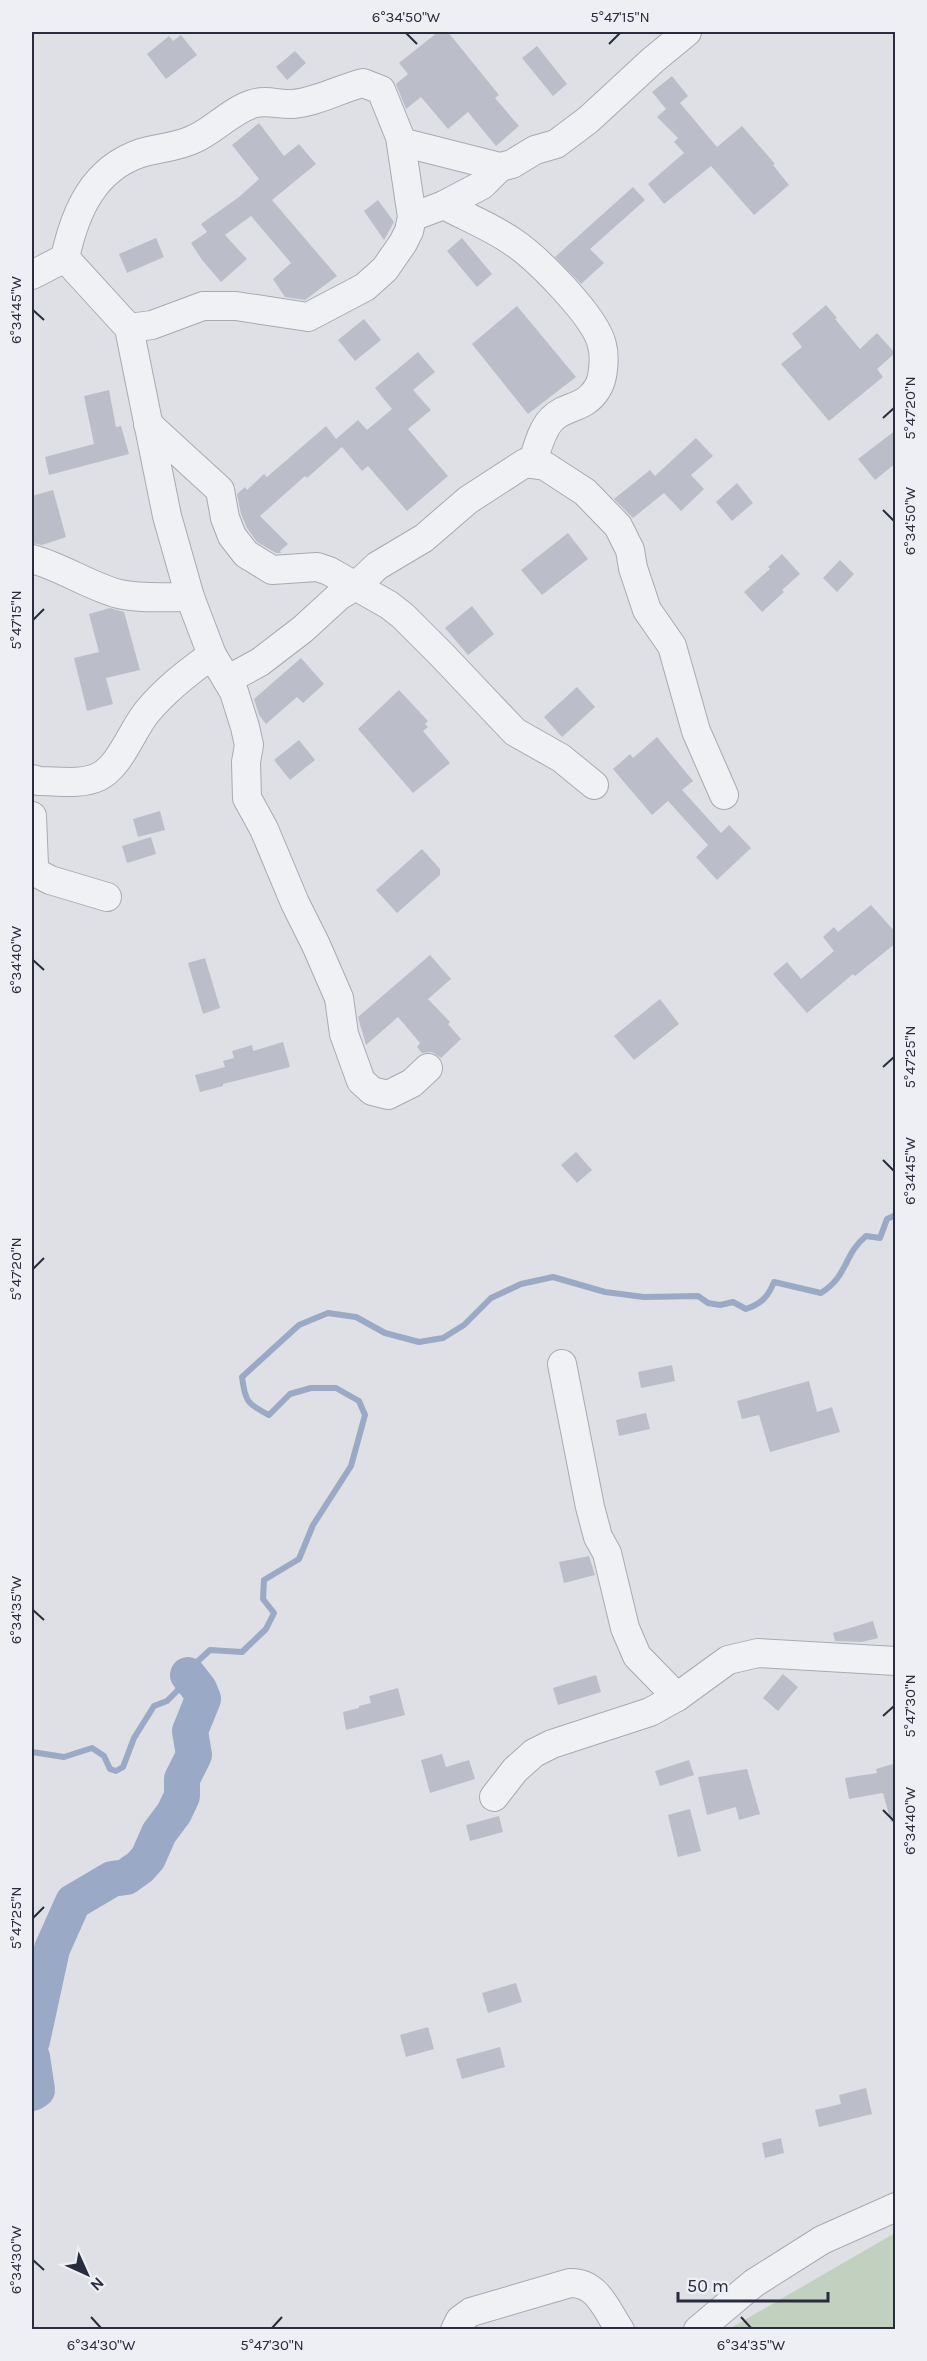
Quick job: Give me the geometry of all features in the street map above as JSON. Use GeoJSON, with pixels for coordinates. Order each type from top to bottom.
{"type":"FeatureCollection","features":[{"type":"Feature","properties":{"kind":"street"},"geometry":{"type":"LineString","coordinates":[[401,142],[500,167],[512,164],[535,150],[556,144],[588,120],[687,32]]}},
{"type":"Feature","properties":{"kind":"street"},"geometry":{"type":"LineString","coordinates":[[32,275],[65,258],[72,228],[85,198],[109,169],[138,154],[191,141],[252,104],[265,101],[292,104],[318,99],[363,83],[381,90],[401,142],[412,217],[403,243],[385,268],[366,288],[308,316],[236,306],[203,306],[152,325],[129,328]]}},
{"type":"Feature","properties":{"kind":"street"},"geometry":{"type":"LineString","coordinates":[[412,217],[444,205],[482,185],[500,167]]}},
{"type":"Feature","properties":{"kind":"street"},"geometry":{"type":"LineString","coordinates":[[444,205],[513,242],[578,304],[602,344],[603,363],[599,388],[581,406],[552,418],[541,438],[532,464]]}},
{"type":"Feature","properties":{"kind":"street"},"geometry":{"type":"LineString","coordinates":[[65,258],[129,328],[167,516],[190,597],[212,655],[234,692],[245,727],[249,745],[246,762],[247,798],[264,829],[302,920],[316,945],[339,998],[344,1034],[361,1082],[372,1092],[388,1095],[412,1083],[428,1068]]}},
{"type":"Feature","properties":{"kind":"street"},"geometry":{"type":"LineString","coordinates":[[148,424],[220,490],[225,518],[232,536],[246,554],[272,570],[317,567],[357,585],[403,616],[515,732],[561,758],[594,785]]}},
{"type":"Feature","properties":{"kind":"street"},"geometry":{"type":"LineString","coordinates":[[228,680],[267,657],[303,629],[339,596],[357,585],[377,566],[424,538],[468,500],[525,463],[545,466],[585,492],[618,526],[630,550],[633,568],[647,610],[672,646],[696,731],[724,795]]}},
{"type":"Feature","properties":{"kind":"street"},"geometry":{"type":"LineString","coordinates":[[32,559],[65,570],[87,582],[119,594],[145,597],[190,597]]}},
{"type":"Feature","properties":{"kind":"street"},"geometry":{"type":"LineString","coordinates":[[32,779],[88,782],[101,776],[124,748],[145,714],[161,696],[185,674],[212,655]]}},
{"type":"Feature","properties":{"kind":"street"},"geometry":{"type":"LineString","coordinates":[[32,816],[34,865],[37,873],[50,880],[107,897]]}},
{"type":"Feature","properties":{"kind":"street"},"geometry":{"type":"LineString","coordinates":[[561,1364],[590,1507],[598,1537],[608,1553],[625,1628],[637,1656],[677,1698]]}},
{"type":"Feature","properties":{"kind":"street"},"geometry":{"type":"LineString","coordinates":[[494,1797],[515,1770],[534,1753],[552,1744],[650,1712],[677,1698],[728,1660],[758,1653],[896,1661]]}},
{"type":"Feature","properties":{"kind":"street"},"geometry":{"type":"LineString","coordinates":[[698,2330],[754,2283],[822,2240],[896,2207]]}},
{"type":"Feature","properties":{"kind":"street"},"geometry":{"type":"LineString","coordinates":[[455,2330],[460,2320],[471,2312],[570,2283],[582,2282],[594,2290],[620,2330]]}},
{"type":"Feature","properties":{"kind":"green space"},"geometry":{"type":"Polygon","coordinates":[[[895,2233],[895,2329],[729,2329],[895,2233]]]}},
{"type":"Feature","properties":{"kind":"building"},"geometry":{"type":"Polygon","coordinates":[[[438,32],[448,32],[499,95],[495,98],[519,126],[496,146],[468,112],[448,129],[421,97],[406,109],[396,84],[408,74],[399,63],[438,32]]]}},
{"type":"Feature","properties":{"kind":"building"},"geometry":{"type":"Polygon","coordinates":[[[181,35],[197,55],[166,79],[147,54],[169,36],[173,41],[181,35]]]}},
{"type":"Feature","properties":{"kind":"building"},"geometry":{"type":"Polygon","coordinates":[[[537,46],[567,84],[553,96],[522,58],[537,46]]]}},
{"type":"Feature","properties":{"kind":"building"},"geometry":{"type":"Polygon","coordinates":[[[295,51],[306,63],[287,80],[276,67],[295,51]]]}},
{"type":"Feature","properties":{"kind":"building"},"geometry":{"type":"Polygon","coordinates":[[[672,76],[688,96],[680,103],[717,147],[742,126],[775,164],[773,165],[789,185],[754,215],[711,166],[664,204],[648,184],[684,153],[674,142],[678,138],[657,117],[666,109],[652,92],[672,76]]]}},
{"type":"Feature","properties":{"kind":"building"},"geometry":{"type":"Polygon","coordinates":[[[259,123],[284,156],[299,144],[316,164],[272,200],[337,276],[305,300],[285,297],[273,279],[291,263],[251,216],[225,235],[247,259],[221,282],[191,243],[207,232],[201,224],[239,197],[259,179],[232,145],[259,123]]]}},
{"type":"Feature","properties":{"kind":"building"},"geometry":{"type":"Polygon","coordinates":[[[633,187],[645,200],[590,249],[604,263],[581,284],[555,257],[633,187]]]}},
{"type":"Feature","properties":{"kind":"building"},"geometry":{"type":"Polygon","coordinates":[[[378,200],[394,222],[384,240],[364,211],[378,200]]]}},
{"type":"Feature","properties":{"kind":"building"},"geometry":{"type":"Polygon","coordinates":[[[156,238],[164,257],[127,273],[119,254],[156,238]]]}},
{"type":"Feature","properties":{"kind":"building"},"geometry":{"type":"Polygon","coordinates":[[[462,238],[492,274],[477,287],[447,251],[462,238]]]}},
{"type":"Feature","properties":{"kind":"building"},"geometry":{"type":"Polygon","coordinates":[[[826,305],[860,349],[877,333],[895,353],[877,369],[883,377],[829,421],[781,364],[802,347],[792,334],[826,305]]]}},
{"type":"Feature","properties":{"kind":"building"},"geometry":{"type":"Polygon","coordinates":[[[517,306],[576,377],[528,414],[472,344],[517,306]]]}},
{"type":"Feature","properties":{"kind":"building"},"geometry":{"type":"Polygon","coordinates":[[[364,319],[381,340],[355,361],[338,340],[364,319]]]}},
{"type":"Feature","properties":{"kind":"building"},"geometry":{"type":"Polygon","coordinates":[[[418,352],[435,372],[413,390],[431,410],[408,429],[448,476],[407,511],[368,466],[362,471],[342,447],[260,516],[288,544],[280,551],[281,553],[276,553],[257,542],[241,514],[237,494],[245,487],[247,490],[264,474],[267,477],[326,426],[336,439],[358,420],[367,430],[392,409],[375,388],[418,352]]]}},
{"type":"Feature","properties":{"kind":"building"},"geometry":{"type":"Polygon","coordinates":[[[109,390],[116,427],[121,426],[129,454],[49,475],[45,457],[94,444],[84,396],[109,390]]]}},
{"type":"Feature","properties":{"kind":"building"},"geometry":{"type":"Polygon","coordinates":[[[896,430],[896,463],[875,480],[858,459],[896,430]]]}},
{"type":"Feature","properties":{"kind":"building"},"geometry":{"type":"Polygon","coordinates":[[[696,438],[713,456],[691,475],[704,489],[681,511],[664,493],[633,518],[614,499],[650,470],[655,476],[696,438]]]}},
{"type":"Feature","properties":{"kind":"building"},"geometry":{"type":"Polygon","coordinates":[[[737,483],[753,503],[732,521],[716,502],[737,483]]]}},
{"type":"Feature","properties":{"kind":"building"},"geometry":{"type":"Polygon","coordinates":[[[53,490],[66,537],[42,545],[32,543],[32,496],[53,490]]]}},
{"type":"Feature","properties":{"kind":"building"},"geometry":{"type":"Polygon","coordinates":[[[568,533],[588,559],[542,595],[521,570],[568,533]]]}},
{"type":"Feature","properties":{"kind":"building"},"geometry":{"type":"Polygon","coordinates":[[[782,554],[800,574],[762,612],[744,592],[770,569],[768,567],[782,554]]]}},
{"type":"Feature","properties":{"kind":"building"},"geometry":{"type":"Polygon","coordinates":[[[840,560],[854,574],[837,592],[823,578],[840,560]]]}},
{"type":"Feature","properties":{"kind":"building"},"geometry":{"type":"Polygon","coordinates":[[[472,606],[494,634],[468,655],[445,628],[472,606]]]}},
{"type":"Feature","properties":{"kind":"building"},"geometry":{"type":"Polygon","coordinates":[[[110,608],[124,612],[140,670],[106,678],[113,704],[87,711],[74,658],[99,652],[89,614],[110,608]]]}},
{"type":"Feature","properties":{"kind":"building"},"geometry":{"type":"Polygon","coordinates":[[[301,658],[324,684],[303,703],[297,697],[266,724],[259,715],[254,699],[301,658]]]}},
{"type":"Feature","properties":{"kind":"building"},"geometry":{"type":"Polygon","coordinates":[[[577,687],[595,707],[562,737],[544,717],[577,687]]]}},
{"type":"Feature","properties":{"kind":"building"},"geometry":{"type":"Polygon","coordinates":[[[399,690],[428,721],[425,724],[428,727],[423,731],[450,763],[413,793],[358,729],[399,690]]]}},
{"type":"Feature","properties":{"kind":"building"},"geometry":{"type":"Polygon","coordinates":[[[657,737],[693,781],[682,790],[721,833],[729,825],[751,848],[717,880],[696,857],[708,845],[668,801],[652,815],[613,769],[630,754],[633,758],[657,737]]]}},
{"type":"Feature","properties":{"kind":"building"},"geometry":{"type":"Polygon","coordinates":[[[299,740],[315,760],[290,780],[274,760],[299,740]]]}},
{"type":"Feature","properties":{"kind":"building"},"geometry":{"type":"Polygon","coordinates":[[[160,811],[165,830],[138,837],[133,819],[160,811]]]}},
{"type":"Feature","properties":{"kind":"building"},"geometry":{"type":"Polygon","coordinates":[[[151,837],[156,854],[127,863],[122,846],[151,837]]]}},
{"type":"Feature","properties":{"kind":"building"},"geometry":{"type":"Polygon","coordinates":[[[422,849],[440,869],[440,875],[397,913],[376,890],[422,849]]]}},
{"type":"Feature","properties":{"kind":"building"},"geometry":{"type":"Polygon","coordinates":[[[871,905],[896,933],[896,943],[855,976],[853,974],[807,1013],[773,974],[787,962],[801,979],[834,951],[823,937],[834,927],[838,932],[871,905]]]}},
{"type":"Feature","properties":{"kind":"building"},"geometry":{"type":"Polygon","coordinates":[[[430,955],[451,979],[428,999],[450,1022],[448,1024],[461,1039],[441,1058],[432,1052],[422,1053],[417,1047],[420,1043],[398,1017],[366,1045],[358,1017],[430,955]]]}},
{"type":"Feature","properties":{"kind":"building"},"geometry":{"type":"Polygon","coordinates":[[[205,958],[220,1008],[203,1014],[188,963],[205,958]]]}},
{"type":"Feature","properties":{"kind":"building"},"geometry":{"type":"Polygon","coordinates":[[[660,999],[679,1024],[634,1060],[614,1036],[660,999]]]}},
{"type":"Feature","properties":{"kind":"building"},"geometry":{"type":"Polygon","coordinates":[[[283,1042],[290,1067],[200,1092],[195,1075],[225,1067],[223,1061],[234,1058],[232,1051],[252,1045],[253,1051],[283,1042]]]}},
{"type":"Feature","properties":{"kind":"building"},"geometry":{"type":"Polygon","coordinates":[[[576,1152],[592,1170],[577,1183],[561,1165],[576,1152]]]}},
{"type":"Feature","properties":{"kind":"building"},"geometry":{"type":"Polygon","coordinates":[[[672,1365],[675,1381],[641,1388],[638,1372],[672,1365]]]}},
{"type":"Feature","properties":{"kind":"building"},"geometry":{"type":"Polygon","coordinates":[[[809,1381],[817,1412],[832,1407],[840,1432],[770,1452],[759,1415],[742,1419],[737,1401],[809,1381]]]}},
{"type":"Feature","properties":{"kind":"building"},"geometry":{"type":"Polygon","coordinates":[[[646,1413],[650,1429],[619,1436],[616,1420],[646,1413]]]}},
{"type":"Feature","properties":{"kind":"building"},"geometry":{"type":"Polygon","coordinates":[[[589,1556],[595,1575],[564,1583],[559,1562],[589,1556]]]}},
{"type":"Feature","properties":{"kind":"building"},"geometry":{"type":"Polygon","coordinates":[[[873,1621],[878,1638],[862,1642],[835,1641],[833,1633],[873,1621]]]}},
{"type":"Feature","properties":{"kind":"building"},"geometry":{"type":"Polygon","coordinates":[[[783,1674],[798,1687],[778,1711],[763,1698],[783,1674]]]}},
{"type":"Feature","properties":{"kind":"building"},"geometry":{"type":"Polygon","coordinates":[[[596,1675],[601,1692],[558,1705],[553,1688],[596,1675]]]}},
{"type":"Feature","properties":{"kind":"building"},"geometry":{"type":"Polygon","coordinates":[[[398,1688],[405,1715],[346,1730],[343,1712],[371,1703],[369,1696],[398,1688]]]}},
{"type":"Feature","properties":{"kind":"building"},"geometry":{"type":"Polygon","coordinates":[[[442,1754],[446,1767],[469,1760],[475,1779],[430,1793],[421,1760],[442,1754]]]}},
{"type":"Feature","properties":{"kind":"building"},"geometry":{"type":"Polygon","coordinates":[[[689,1760],[694,1775],[660,1786],[655,1771],[689,1760]]]}},
{"type":"Feature","properties":{"kind":"building"},"geometry":{"type":"Polygon","coordinates":[[[896,1763],[896,1821],[891,1822],[883,1793],[849,1799],[845,1778],[877,1773],[876,1769],[896,1763]]]}},
{"type":"Feature","properties":{"kind":"building"},"geometry":{"type":"Polygon","coordinates":[[[747,1769],[760,1814],[739,1820],[736,1807],[707,1815],[698,1777],[747,1769]]]}},
{"type":"Feature","properties":{"kind":"building"},"geometry":{"type":"Polygon","coordinates":[[[690,1809],[701,1851],[678,1857],[668,1815],[690,1809]]]}},
{"type":"Feature","properties":{"kind":"building"},"geometry":{"type":"Polygon","coordinates":[[[499,1816],[503,1832],[470,1841],[466,1825],[499,1816]]]}},
{"type":"Feature","properties":{"kind":"building"},"geometry":{"type":"Polygon","coordinates":[[[516,1983],[522,2002],[488,2013],[482,1993],[516,1983]]]}},
{"type":"Feature","properties":{"kind":"building"},"geometry":{"type":"Polygon","coordinates":[[[428,2027],[434,2049],[406,2057],[400,2035],[428,2027]]]}},
{"type":"Feature","properties":{"kind":"building"},"geometry":{"type":"Polygon","coordinates":[[[500,2047],[505,2067],[462,2079],[456,2059],[500,2047]]]}},
{"type":"Feature","properties":{"kind":"building"},"geometry":{"type":"Polygon","coordinates":[[[866,2088],[872,2114],[819,2127],[815,2110],[841,2104],[839,2095],[866,2088]]]}},
{"type":"Feature","properties":{"kind":"building"},"geometry":{"type":"Polygon","coordinates":[[[781,2138],[784,2153],[765,2158],[762,2143],[781,2138]]]}},
{"type":"Feature","properties":{"kind":"waterway"},"geometry":{"type":"LineString","coordinates":[[32,1752],[64,1757],[92,1748],[104,1756],[110,1769],[116,1771],[123,1767],[134,1738],[154,1706],[167,1701],[177,1691],[197,1662],[210,1650],[242,1652],[266,1629],[274,1613],[263,1599],[264,1580],[299,1559],[313,1525],[351,1466],[365,1415],[359,1401],[336,1388],[311,1388],[290,1394],[269,1415],[248,1401],[242,1377],[299,1325],[328,1313],[356,1317],[385,1333],[419,1342],[443,1338],[464,1325],[491,1298],[521,1284],[553,1277],[605,1292],[644,1297],[698,1296],[708,1303],[720,1305],[733,1302],[746,1309],[763,1299],[774,1282],[821,1293],[837,1279],[859,1243],[866,1236],[880,1238],[887,1219],[896,1215]]}},
{"type":"Feature","properties":{"kind":"waterway"},"geometry":{"type":"LineString","coordinates":[[32,2041],[52,1949],[73,1902],[112,1879],[126,1877],[140,1867],[148,1858],[159,1833],[174,1813],[182,1796],[182,1779],[194,1755],[190,1731],[203,1699],[199,1689],[188,1675]]}},
{"type":"Feature","properties":{"kind":"waterway"},"geometry":{"type":"LineString","coordinates":[[32,2057],[37,2090],[32,2093]]}}]}
